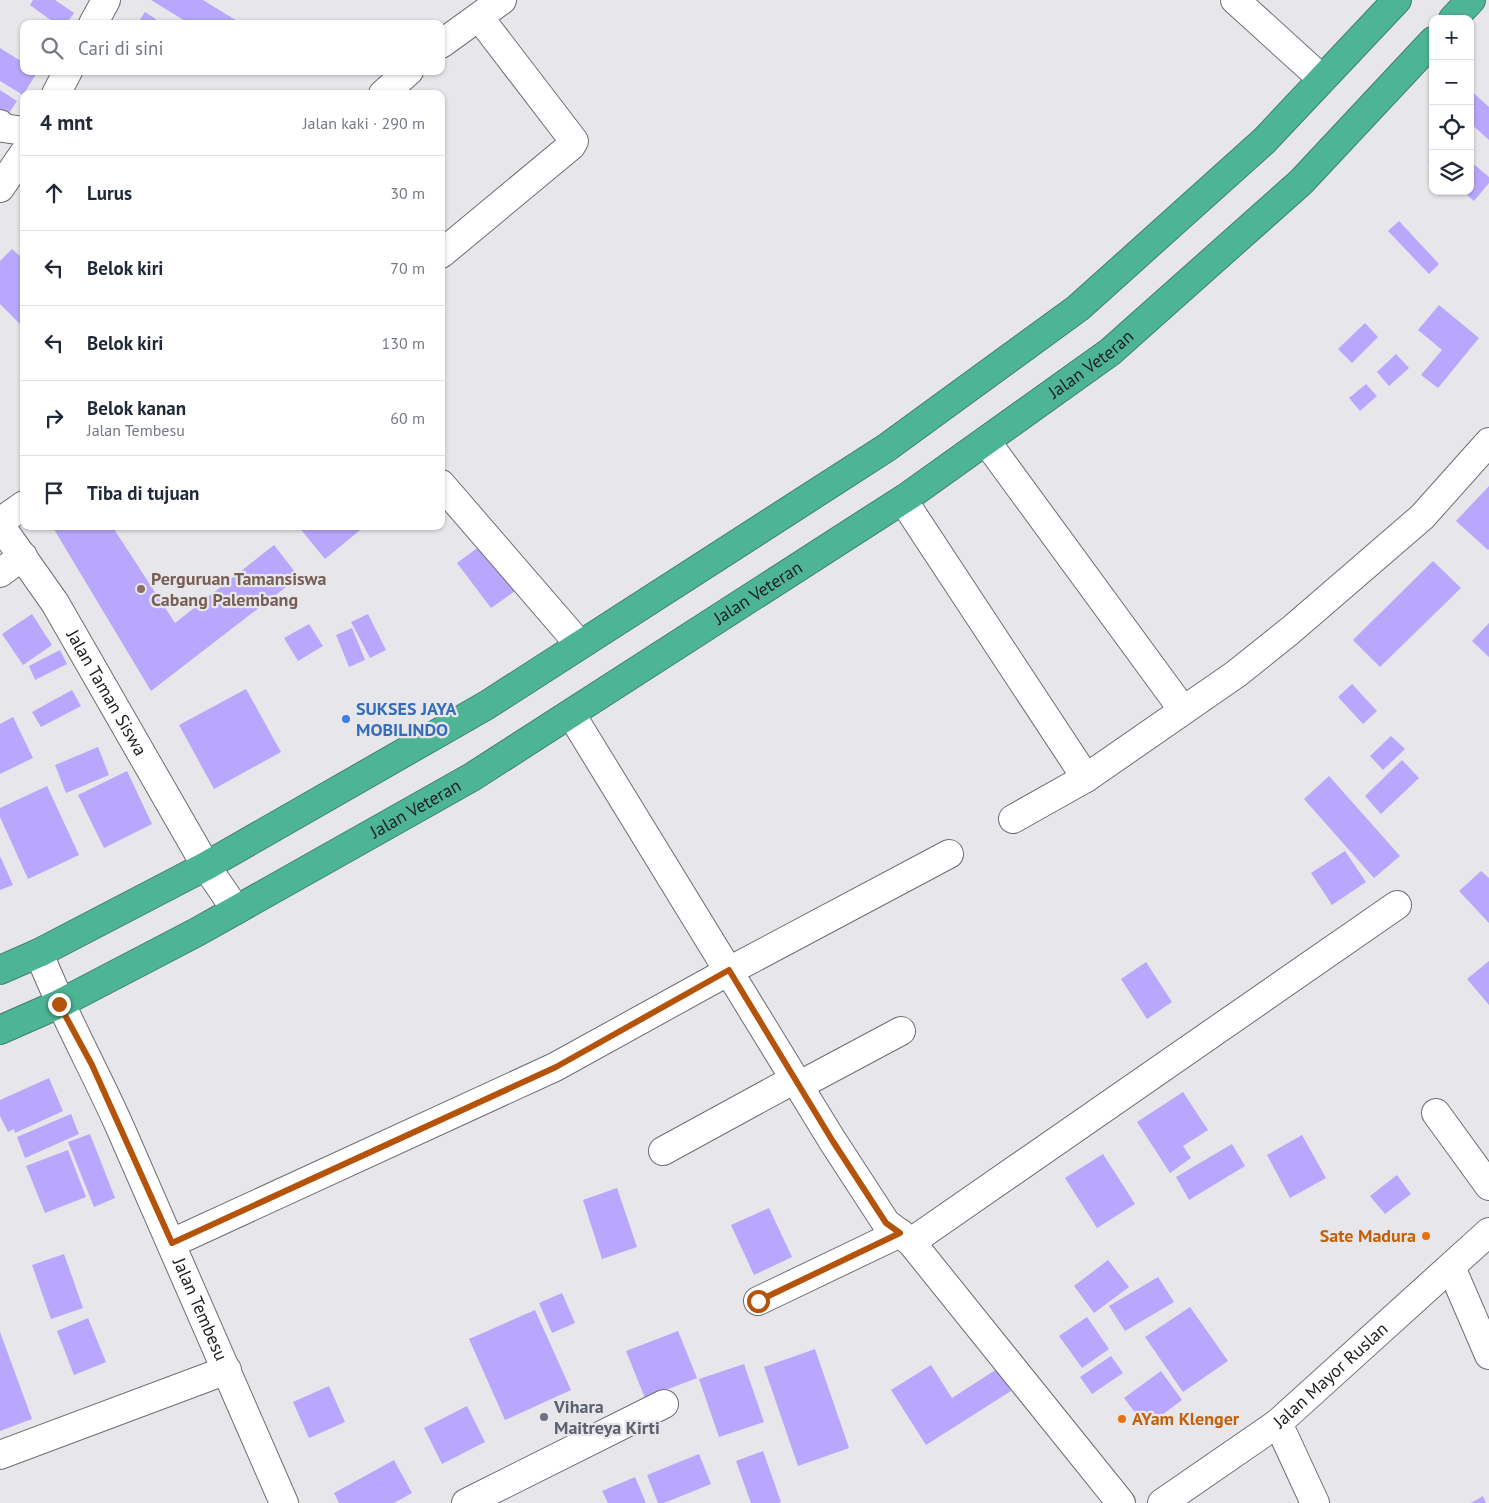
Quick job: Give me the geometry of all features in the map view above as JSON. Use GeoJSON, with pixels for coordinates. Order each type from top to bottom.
{"type":"FeatureCollection","features":[{"type":"Feature","properties":{"kind":"highway"},"geometry":{"type":"LineString","coordinates":[[0,970],[39,953],[206,866],[487,705],[886,448],[1078,308],[1264,141],[1397,0]]}},
{"type":"Feature","properties":{"kind":"highway"},"geometry":{"type":"LineString","coordinates":[[1458,15],[1471,0]]}},
{"type":"Feature","properties":{"kind":"highway","name":"Jalan Veteran"},"geometry":{"type":"LineString","coordinates":[[0,1030],[59,1004],[236,910],[472,777],[903,500],[1118,346],[1301,182],[1429,45]]}},
{"type":"Feature","properties":{"kind":"street"},"geometry":{"type":"LineString","coordinates":[[95,20],[106,0]]}},
{"type":"Feature","properties":{"kind":"street"},"geometry":{"type":"LineString","coordinates":[[445,41],[502,0]]}},
{"type":"Feature","properties":{"kind":"street"},"geometry":{"type":"LineString","coordinates":[[1234,0],[1322,79]]}},
{"type":"Feature","properties":{"kind":"street"},"geometry":{"type":"LineString","coordinates":[[445,251],[571,146],[574,141],[479,17]]}},
{"type":"Feature","properties":{"kind":"street"},"geometry":{"type":"LineString","coordinates":[[58,90],[66,75]]}},
{"type":"Feature","properties":{"kind":"street"},"geometry":{"type":"LineString","coordinates":[[388,90],[404,75]]}},
{"type":"Feature","properties":{"kind":"street"},"geometry":{"type":"LineString","coordinates":[[0,124],[3,128],[20,130]]}},
{"type":"Feature","properties":{"kind":"street"},"geometry":{"type":"LineString","coordinates":[[0,188],[20,159]]}},
{"type":"Feature","properties":{"kind":"street"},"geometry":{"type":"LineString","coordinates":[[986,441],[1183,710]]}},
{"type":"Feature","properties":{"kind":"street"},"geometry":{"type":"LineString","coordinates":[[1013,820],[1086,778],[1236,674],[1291,630],[1422,517],[1489,442]]}},
{"type":"Feature","properties":{"kind":"street"},"geometry":{"type":"LineString","coordinates":[[445,489],[580,645]]}},
{"type":"Feature","properties":{"kind":"street"},"geometry":{"type":"LineString","coordinates":[[903,500],[1086,778]]}},
{"type":"Feature","properties":{"kind":"street"},"geometry":{"type":"LineString","coordinates":[[0,524],[20,508]]}},
{"type":"Feature","properties":{"kind":"street","name":"Jalan Taman Siswa"},"geometry":{"type":"LineString","coordinates":[[0,524],[55,603],[206,866],[236,910]]}},
{"type":"Feature","properties":{"kind":"street"},"geometry":{"type":"LineString","coordinates":[[0,573],[23,556]]}},
{"type":"Feature","properties":{"kind":"street"},"geometry":{"type":"LineString","coordinates":[[571,714],[796,1082],[886,1223],[905,1238],[1121,1503]]}},
{"type":"Feature","properties":{"kind":"street"},"geometry":{"type":"LineString","coordinates":[[172,1243],[556,1067],[729,970],[949,854]]}},
{"type":"Feature","properties":{"kind":"street"},"geometry":{"type":"LineString","coordinates":[[758,1301],[905,1238],[1397,905]]}},
{"type":"Feature","properties":{"kind":"street","name":"Jalan Tembesu"},"geometry":{"type":"LineString","coordinates":[[39,953],[59,1004],[92,1065],[172,1243],[284,1503]]}},
{"type":"Feature","properties":{"kind":"street"},"geometry":{"type":"LineString","coordinates":[[663,1150],[900,1031]]}},
{"type":"Feature","properties":{"kind":"street"},"geometry":{"type":"LineString","coordinates":[[1436,1113],[1489,1186]]}},
{"type":"Feature","properties":{"kind":"street","name":"Jalan Mayor Ruslan"},"geometry":{"type":"LineString","coordinates":[[1162,1503],[1278,1423],[1489,1232]]}},
{"type":"Feature","properties":{"kind":"street"},"geometry":{"type":"LineString","coordinates":[[1451,1266],[1489,1355]]}},
{"type":"Feature","properties":{"kind":"street"},"geometry":{"type":"LineString","coordinates":[[0,1455],[227,1370]]}},
{"type":"Feature","properties":{"kind":"street"},"geometry":{"type":"LineString","coordinates":[[466,1503],[664,1404]]}},
{"type":"Feature","properties":{"kind":"street"},"geometry":{"type":"LineString","coordinates":[[1278,1423],[1315,1503]]}},
{"type":"Feature","properties":{"kind":"building"},"geometry":{"type":"Polygon","coordinates":[[[33,0],[55,0],[74,13],[69,20],[51,20],[30,5],[33,0]]]}},
{"type":"Feature","properties":{"kind":"building"},"geometry":{"type":"Polygon","coordinates":[[[151,0],[203,0],[236,20],[184,20],[151,0]]]}},
{"type":"Feature","properties":{"kind":"building"},"geometry":{"type":"Polygon","coordinates":[[[145,12],[157,20],[140,20],[145,12]]]}},
{"type":"Feature","properties":{"kind":"building"},"geometry":{"type":"Polygon","coordinates":[[[0,48],[20,60],[20,75],[36,75],[26,90],[20,90],[20,93],[0,81],[0,48]]]}},
{"type":"Feature","properties":{"kind":"building"},"geometry":{"type":"Polygon","coordinates":[[[0,90],[17,101],[7,116],[0,111],[0,90]]]}},
{"type":"Feature","properties":{"kind":"building"},"geometry":{"type":"Polygon","coordinates":[[[1474,94],[1489,107],[1489,140],[1474,127],[1474,94]]]}},
{"type":"Feature","properties":{"kind":"building"},"geometry":{"type":"Polygon","coordinates":[[[1474,164],[1489,177],[1489,183],[1474,201],[1467,195],[1474,195],[1474,164]]]}},
{"type":"Feature","properties":{"kind":"building"},"geometry":{"type":"Polygon","coordinates":[[[1399,221],[1439,264],[1429,274],[1388,231],[1399,221]]]}},
{"type":"Feature","properties":{"kind":"building"},"geometry":{"type":"Polygon","coordinates":[[[12,249],[20,256],[20,324],[0,304],[0,261],[12,249]]]}},
{"type":"Feature","properties":{"kind":"building"},"geometry":{"type":"Polygon","coordinates":[[[1439,305],[1479,338],[1438,388],[1421,375],[1442,350],[1418,330],[1439,305]]]}},
{"type":"Feature","properties":{"kind":"building"},"geometry":{"type":"Polygon","coordinates":[[[1365,323],[1378,337],[1352,363],[1338,349],[1365,323]]]}},
{"type":"Feature","properties":{"kind":"building"},"geometry":{"type":"Polygon","coordinates":[[[1396,354],[1409,368],[1389,386],[1377,372],[1396,354]]]}},
{"type":"Feature","properties":{"kind":"building"},"geometry":{"type":"Polygon","coordinates":[[[1366,384],[1377,396],[1360,411],[1349,398],[1366,384]]]}},
{"type":"Feature","properties":{"kind":"building"},"geometry":{"type":"Polygon","coordinates":[[[1489,486],[1489,549],[1488,550],[1456,521],[1489,486]]]}},
{"type":"Feature","properties":{"kind":"building"},"geometry":{"type":"Polygon","coordinates":[[[54,530],[115,530],[175,623],[274,545],[299,577],[151,691],[54,530]]]}},
{"type":"Feature","properties":{"kind":"building"},"geometry":{"type":"Polygon","coordinates":[[[301,530],[360,530],[325,559],[301,530]]]}},
{"type":"Feature","properties":{"kind":"building"},"geometry":{"type":"Polygon","coordinates":[[[484,543],[518,589],[491,608],[457,563],[484,543]]]}},
{"type":"Feature","properties":{"kind":"building"},"geometry":{"type":"Polygon","coordinates":[[[1433,561],[1461,588],[1380,667],[1353,640],[1433,561]]]}},
{"type":"Feature","properties":{"kind":"building"},"geometry":{"type":"Polygon","coordinates":[[[32,614],[52,645],[23,665],[2,634],[32,614]]]}},
{"type":"Feature","properties":{"kind":"building"},"geometry":{"type":"Polygon","coordinates":[[[368,614],[386,650],[370,658],[351,622],[368,614]]]}},
{"type":"Feature","properties":{"kind":"building"},"geometry":{"type":"Polygon","coordinates":[[[1489,623],[1489,657],[1472,641],[1489,623]]]}},
{"type":"Feature","properties":{"kind":"building"},"geometry":{"type":"Polygon","coordinates":[[[309,624],[323,646],[298,661],[284,638],[309,624]]]}},
{"type":"Feature","properties":{"kind":"building"},"geometry":{"type":"Polygon","coordinates":[[[352,628],[365,660],[349,667],[336,635],[352,628]]]}},
{"type":"Feature","properties":{"kind":"building"},"geometry":{"type":"Polygon","coordinates":[[[60,650],[67,664],[35,680],[29,666],[60,650]]]}},
{"type":"Feature","properties":{"kind":"building"},"geometry":{"type":"Polygon","coordinates":[[[1352,684],[1377,711],[1363,724],[1338,697],[1352,684]]]}},
{"type":"Feature","properties":{"kind":"building"},"geometry":{"type":"Polygon","coordinates":[[[246,689],[281,752],[214,789],[179,725],[246,689]]]}},
{"type":"Feature","properties":{"kind":"building"},"geometry":{"type":"Polygon","coordinates":[[[72,690],[81,706],[41,727],[32,712],[72,690]]]}},
{"type":"Feature","properties":{"kind":"building"},"geometry":{"type":"Polygon","coordinates":[[[13,717],[33,758],[0,774],[0,724],[13,717]]]}},
{"type":"Feature","properties":{"kind":"building"},"geometry":{"type":"Polygon","coordinates":[[[1391,736],[1405,749],[1383,770],[1370,756],[1391,736]]]}},
{"type":"Feature","properties":{"kind":"building"},"geometry":{"type":"Polygon","coordinates":[[[98,747],[109,775],[66,793],[55,765],[98,747]]]}},
{"type":"Feature","properties":{"kind":"building"},"geometry":{"type":"Polygon","coordinates":[[[1402,760],[1419,778],[1381,814],[1365,796],[1402,760]]]}},
{"type":"Feature","properties":{"kind":"building"},"geometry":{"type":"Polygon","coordinates":[[[127,771],[152,824],[104,848],[78,795],[127,771]]]}},
{"type":"Feature","properties":{"kind":"building"},"geometry":{"type":"Polygon","coordinates":[[[1329,776],[1400,856],[1374,878],[1304,799],[1329,776]]]}},
{"type":"Feature","properties":{"kind":"building"},"geometry":{"type":"Polygon","coordinates":[[[47,786],[79,855],[28,879],[0,817],[0,808],[47,786]]]}},
{"type":"Feature","properties":{"kind":"building"},"geometry":{"type":"Polygon","coordinates":[[[1345,851],[1366,882],[1332,905],[1311,873],[1345,851]]]}},
{"type":"Feature","properties":{"kind":"building"},"geometry":{"type":"Polygon","coordinates":[[[0,856],[13,885],[0,890],[0,856]]]}},
{"type":"Feature","properties":{"kind":"building"},"geometry":{"type":"Polygon","coordinates":[[[1481,871],[1489,878],[1489,923],[1459,891],[1481,871]]]}},
{"type":"Feature","properties":{"kind":"building"},"geometry":{"type":"Polygon","coordinates":[[[1489,961],[1489,1005],[1467,979],[1489,961]]]}},
{"type":"Feature","properties":{"kind":"building"},"geometry":{"type":"Polygon","coordinates":[[[1146,962],[1172,1002],[1147,1019],[1121,979],[1146,962]]]}},
{"type":"Feature","properties":{"kind":"building"},"geometry":{"type":"Polygon","coordinates":[[[49,1078],[63,1111],[15,1133],[14,1129],[8,1132],[0,1116],[0,1100],[49,1078]]]}},
{"type":"Feature","properties":{"kind":"building"},"geometry":{"type":"Polygon","coordinates":[[[1183,1092],[1208,1130],[1183,1146],[1191,1158],[1170,1173],[1137,1122],[1183,1092]]]}},
{"type":"Feature","properties":{"kind":"building"},"geometry":{"type":"Polygon","coordinates":[[[71,1114],[79,1134],[25,1158],[17,1137],[71,1114]]]}},
{"type":"Feature","properties":{"kind":"building"},"geometry":{"type":"Polygon","coordinates":[[[90,1134],[115,1198],[94,1207],[68,1142],[90,1134]]]}},
{"type":"Feature","properties":{"kind":"building"},"geometry":{"type":"Polygon","coordinates":[[[1302,1135],[1326,1178],[1290,1198],[1267,1155],[1302,1135]]]}},
{"type":"Feature","properties":{"kind":"building"},"geometry":{"type":"Polygon","coordinates":[[[1232,1144],[1245,1166],[1189,1200],[1176,1177],[1232,1144]]]}},
{"type":"Feature","properties":{"kind":"building"},"geometry":{"type":"Polygon","coordinates":[[[68,1150],[86,1197],[45,1213],[26,1166],[68,1150]]]}},
{"type":"Feature","properties":{"kind":"building"},"geometry":{"type":"Polygon","coordinates":[[[1103,1154],[1135,1204],[1097,1228],[1065,1178],[1103,1154]]]}},
{"type":"Feature","properties":{"kind":"building"},"geometry":{"type":"Polygon","coordinates":[[[1397,1175],[1411,1194],[1385,1214],[1370,1196],[1397,1175]]]}},
{"type":"Feature","properties":{"kind":"building"},"geometry":{"type":"Polygon","coordinates":[[[617,1188],[637,1247],[602,1259],[583,1200],[617,1188]]]}},
{"type":"Feature","properties":{"kind":"building"},"geometry":{"type":"Polygon","coordinates":[[[769,1208],[792,1257],[754,1275],[731,1225],[769,1208]]]}},
{"type":"Feature","properties":{"kind":"building"},"geometry":{"type":"Polygon","coordinates":[[[64,1254],[83,1308],[51,1319],[32,1265],[64,1254]]]}},
{"type":"Feature","properties":{"kind":"building"},"geometry":{"type":"Polygon","coordinates":[[[1108,1260],[1129,1287],[1094,1313],[1074,1286],[1108,1260]]]}},
{"type":"Feature","properties":{"kind":"building"},"geometry":{"type":"Polygon","coordinates":[[[1158,1277],[1174,1302],[1125,1331],[1109,1306],[1158,1277]]]}},
{"type":"Feature","properties":{"kind":"building"},"geometry":{"type":"Polygon","coordinates":[[[562,1293],[575,1323],[552,1333],[539,1303],[562,1293]]]}},
{"type":"Feature","properties":{"kind":"building"},"geometry":{"type":"Polygon","coordinates":[[[1190,1307],[1228,1361],[1183,1392],[1145,1337],[1190,1307]]]}},
{"type":"Feature","properties":{"kind":"building"},"geometry":{"type":"Polygon","coordinates":[[[535,1310],[571,1390],[505,1420],[469,1339],[535,1310]]]}},
{"type":"Feature","properties":{"kind":"building"},"geometry":{"type":"Polygon","coordinates":[[[1087,1317],[1109,1349],[1082,1368],[1059,1336],[1087,1317]]]}},
{"type":"Feature","properties":{"kind":"building"},"geometry":{"type":"Polygon","coordinates":[[[88,1318],[106,1362],[74,1375],[57,1331],[88,1318]]]}},
{"type":"Feature","properties":{"kind":"building"},"geometry":{"type":"Polygon","coordinates":[[[678,1331],[697,1378],[645,1398],[626,1351],[678,1331]]]}},
{"type":"Feature","properties":{"kind":"building"},"geometry":{"type":"Polygon","coordinates":[[[0,1332],[32,1419],[0,1431],[0,1332]]]}},
{"type":"Feature","properties":{"kind":"building"},"geometry":{"type":"Polygon","coordinates":[[[815,1349],[849,1448],[798,1466],[764,1367],[815,1349]]]}},
{"type":"Feature","properties":{"kind":"building"},"geometry":{"type":"Polygon","coordinates":[[[1111,1356],[1123,1373],[1092,1394],[1080,1377],[1111,1356]]]}},
{"type":"Feature","properties":{"kind":"building"},"geometry":{"type":"Polygon","coordinates":[[[744,1364],[764,1422],[719,1437],[699,1379],[744,1364]]]}},
{"type":"Feature","properties":{"kind":"building"},"geometry":{"type":"Polygon","coordinates":[[[931,1365],[952,1398],[997,1369],[1011,1391],[926,1445],[891,1390],[931,1365]]]}},
{"type":"Feature","properties":{"kind":"building"},"geometry":{"type":"Polygon","coordinates":[[[1161,1371],[1182,1400],[1146,1427],[1124,1398],[1161,1371]]]}},
{"type":"Feature","properties":{"kind":"building"},"geometry":{"type":"Polygon","coordinates":[[[329,1386],[345,1422],[309,1438],[293,1402],[329,1386]]]}},
{"type":"Feature","properties":{"kind":"building"},"geometry":{"type":"Polygon","coordinates":[[[467,1406],[485,1442],[442,1464],[424,1428],[467,1406]]]}},
{"type":"Feature","properties":{"kind":"building"},"geometry":{"type":"Polygon","coordinates":[[[763,1451],[781,1502],[778,1503],[751,1503],[736,1461],[763,1451]]]}},
{"type":"Feature","properties":{"kind":"building"},"geometry":{"type":"Polygon","coordinates":[[[699,1454],[711,1484],[664,1503],[658,1503],[647,1475],[699,1454]]]}},
{"type":"Feature","properties":{"kind":"building"},"geometry":{"type":"Polygon","coordinates":[[[394,1460],[412,1493],[394,1503],[339,1503],[334,1493],[394,1460]]]}},
{"type":"Feature","properties":{"kind":"building"},"geometry":{"type":"Polygon","coordinates":[[[635,1477],[646,1503],[608,1503],[602,1491],[635,1477]]]}},
{"type":"Feature","properties":{"kind":"building"},"geometry":{"type":"Polygon","coordinates":[[[1483,1496],[1486,1503],[1471,1503],[1483,1496]]]}},
{"type":"Feature","properties":{"kind":"place","name":"Perguruan Tamansiswa Cabang Palembang"},"geometry":{"type":"Point","coordinates":[141,589]}},
{"type":"Feature","properties":{"kind":"place","name":"SUKSES JAYA MOBILINDO"},"geometry":{"type":"Point","coordinates":[346,719]}},
{"type":"Feature","properties":{"kind":"place","name":"Sate Madura"},"geometry":{"type":"Point","coordinates":[1426,1236]}},
{"type":"Feature","properties":{"kind":"place","name":"Vihara Maitreya Kirti"},"geometry":{"type":"Point","coordinates":[544,1417]}},
{"type":"Feature","properties":{"kind":"place","name":"AYam Klenger"},"geometry":{"type":"Point","coordinates":[1122,1419]}},
{"type":"Feature","properties":{"kind":"route"},"geometry":{"type":"LineString","coordinates":[[59,1004],[92,1065],[172,1243],[556,1067],[729,970],[832,1140],[886,1223],[900,1233],[758,1301]]}}]}
